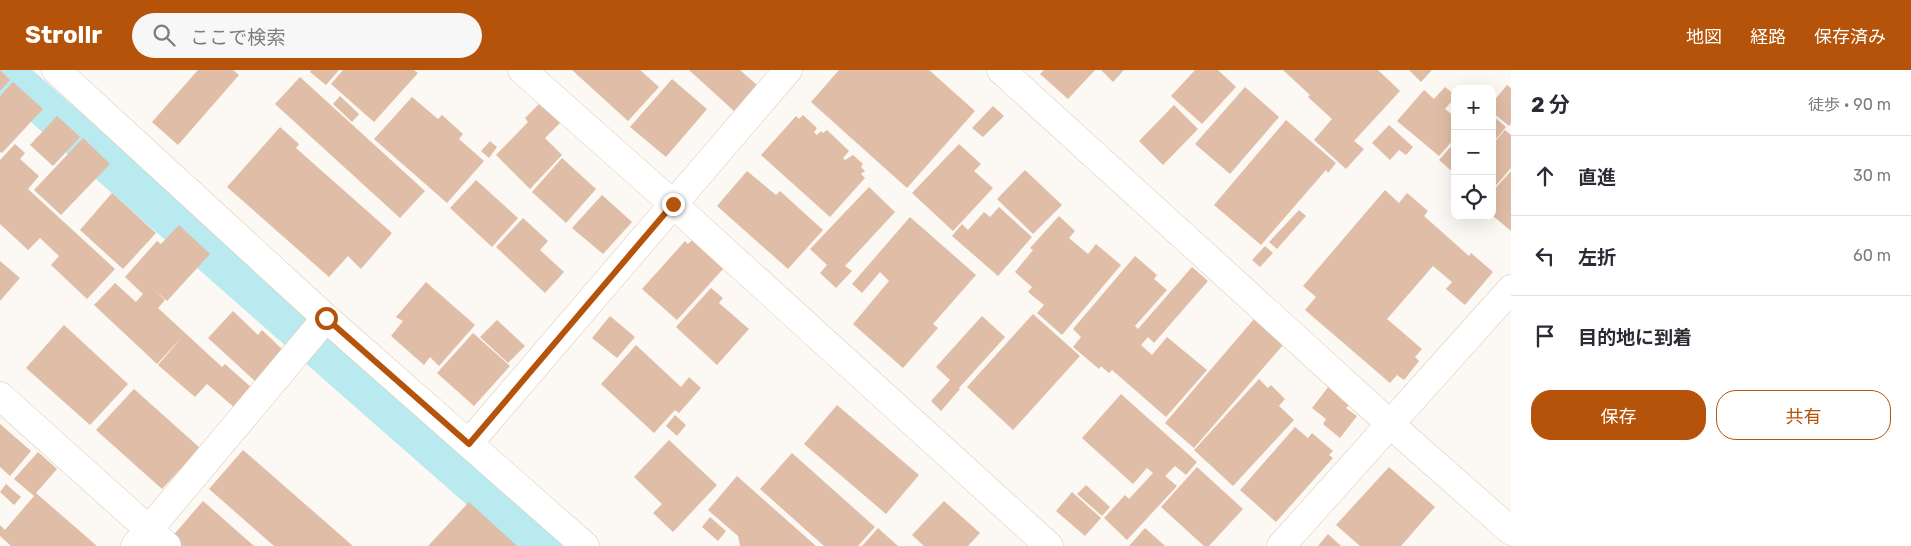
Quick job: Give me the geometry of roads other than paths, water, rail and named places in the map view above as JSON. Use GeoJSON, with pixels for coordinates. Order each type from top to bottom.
{"type":"FeatureCollection","features":[{"type":"Feature","properties":{"kind":"street"},"geometry":{"type":"LineString","coordinates":[[56,70],[326,318],[585,546]]}},
{"type":"Feature","properties":{"kind":"street"},"geometry":{"type":"LineString","coordinates":[[522,70],[673,204],[1049,546]]}},
{"type":"Feature","properties":{"kind":"street"},"geometry":{"type":"LineString","coordinates":[[469,444],[788,70]]}},
{"type":"Feature","properties":{"kind":"street"},"geometry":{"type":"LineString","coordinates":[[1000,70],[1390,424],[1511,531]]}},
{"type":"Feature","properties":{"kind":"street"},"geometry":{"type":"LineString","coordinates":[[1281,546],[1511,289]]}},
{"type":"Feature","properties":{"kind":"street"},"geometry":{"type":"LineString","coordinates":[[0,396],[150,540],[326,318]]}},
{"type":"Feature","properties":{"kind":"waterway"},"geometry":{"type":"LineString","coordinates":[[2,70],[544,546]]}}]}
